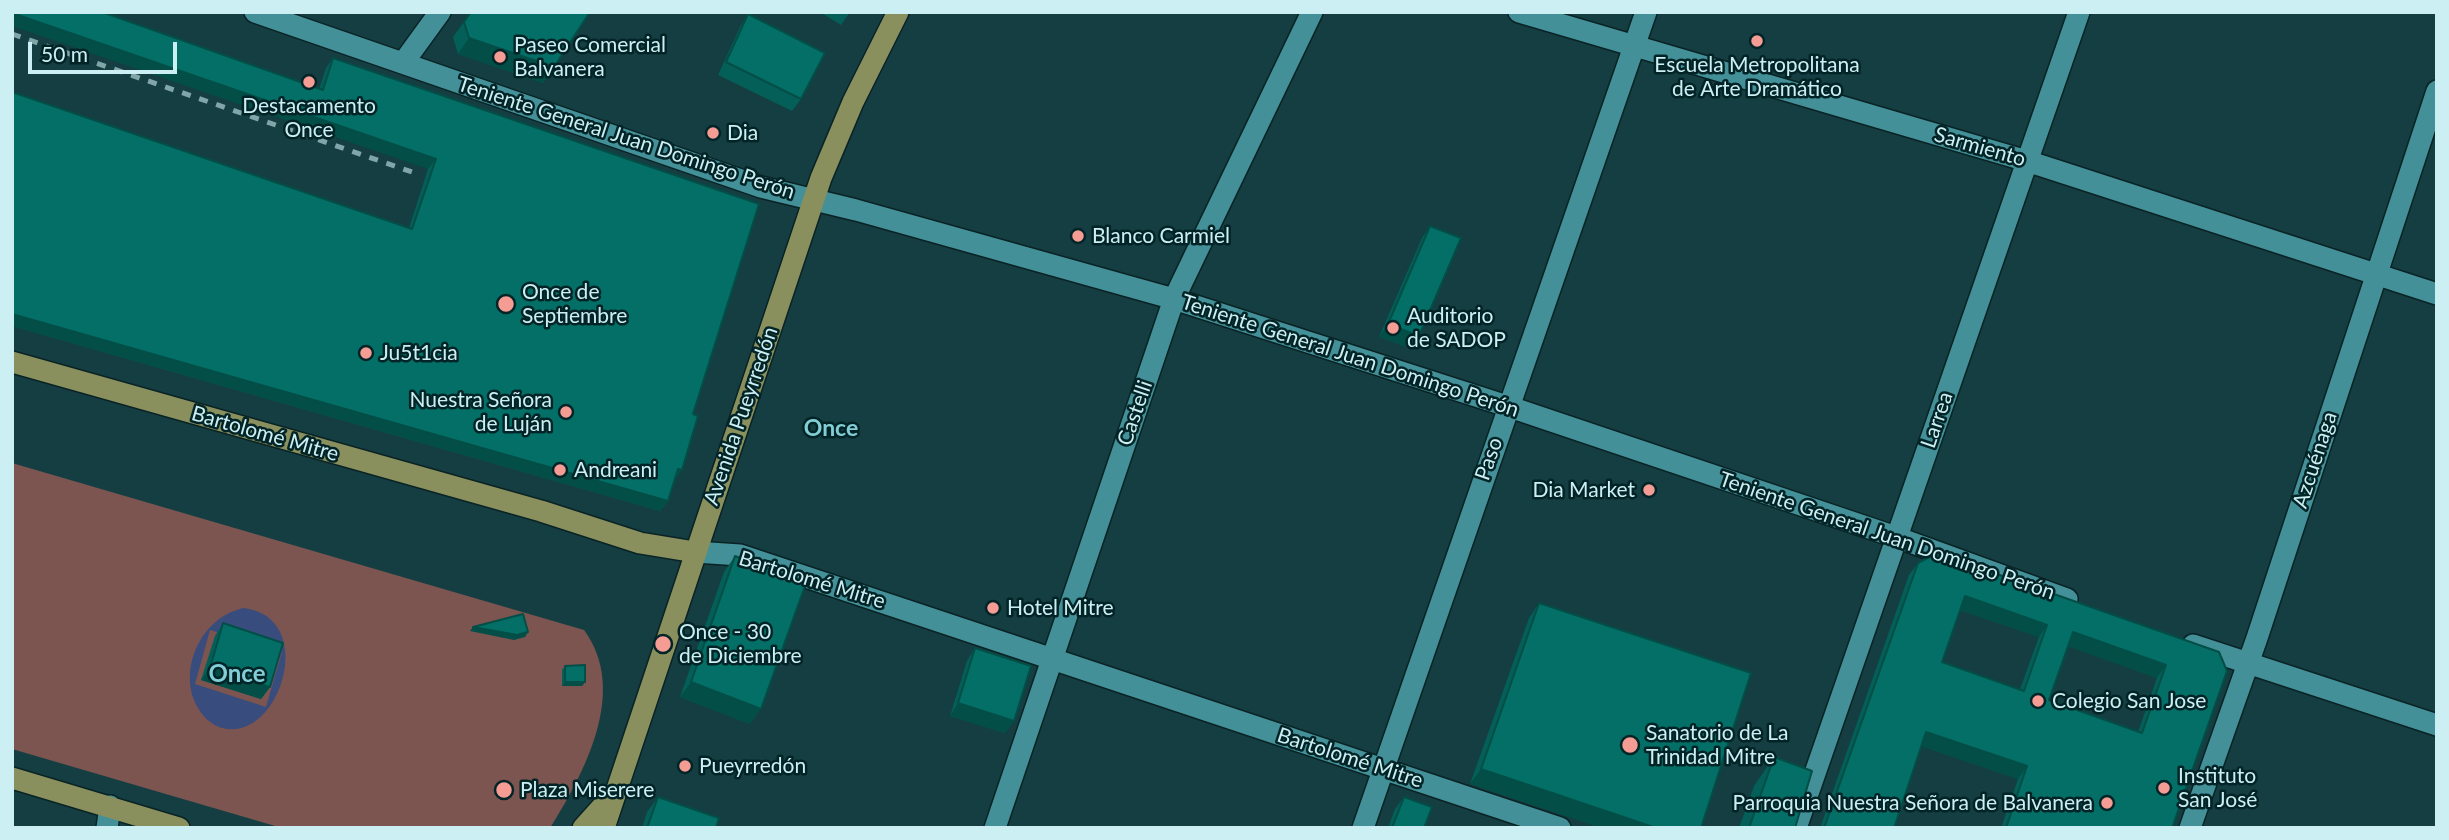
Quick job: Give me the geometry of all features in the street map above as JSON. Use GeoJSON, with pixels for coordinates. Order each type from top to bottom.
{"type":"FeatureCollection","features":[{"type":"Feature","properties":{"kind":"main road","name":"Avenida Pueyrredón"},"geometry":{"type":"LineString","coordinates":[[604,828],[813,199],[853,102],[898,12]]}},
{"type":"Feature","properties":{"kind":"main road","name":"Bartolomé Mitre"},"geometry":{"type":"LineString","coordinates":[[12,362],[541,511],[640,542],[695,552]]}},
{"type":"Feature","properties":{"kind":"main road"},"geometry":{"type":"LineString","coordinates":[[12,778],[179,828]]}},
{"type":"Feature","properties":{"kind":"main road"},"geometry":{"type":"LineString","coordinates":[[583,828],[617,790]]}},
{"type":"Feature","properties":{"kind":"street","name":"Teniente General Juan Domingo Perón"},"geometry":{"type":"LineString","coordinates":[[255,12],[761,187],[1174,299],[1507,407],[1896,537],[2091,608]]}},
{"type":"Feature","properties":{"kind":"street"},"geometry":{"type":"LineString","coordinates":[[402,63],[440,12]]}},
{"type":"Feature","properties":{"kind":"street","name":"Castelli"},"geometry":{"type":"LineString","coordinates":[[995,828],[1174,299],[1312,12]]}},
{"type":"Feature","properties":{"kind":"street","name":"Sarmiento"},"geometry":{"type":"LineString","coordinates":[[1519,12],[2027,161],[2437,294]]}},
{"type":"Feature","properties":{"kind":"street","name":"Paso"},"geometry":{"type":"LineString","coordinates":[[1363,828],[1646,12]]}},
{"type":"Feature","properties":{"kind":"street","name":"Larrea"},"geometry":{"type":"LineString","coordinates":[[1796,828],[2079,12]]}},
{"type":"Feature","properties":{"kind":"street","name":"Azcuénaga"},"geometry":{"type":"LineString","coordinates":[[2190,828],[2248,665],[2437,92]]}},
{"type":"Feature","properties":{"kind":"street","name":"Bartolomé Mitre"},"geometry":{"type":"LineString","coordinates":[[695,552],[740,555],[1560,828]]}},
{"type":"Feature","properties":{"kind":"street"},"geometry":{"type":"LineString","coordinates":[[2169,637],[2437,725]]}},
{"type":"Feature","properties":{"kind":"street"},"geometry":{"type":"LineString","coordinates":[[107,828],[110,806]]}},
{"type":"Feature","properties":{"kind":"shaded area","name":"Plaza Miserere"},"geometry":{"type":"Polygon","coordinates":[[[12,463],[584,630],[597,654],[602,679],[602,705],[588,757],[550,828],[282,828],[12,749],[12,463]]]}},
{"type":"Feature","properties":{"kind":"water"},"geometry":{"type":"Polygon","coordinates":[[[244,608],[267,617],[281,634],[285,656],[282,679],[273,701],[259,719],[240,728],[219,727],[207,719],[196,704],[190,686],[190,671],[199,643],[217,621],[244,608]],[[210,630],[195,684],[266,707],[282,652],[210,630]]]}},
{"type":"Feature","properties":{"kind":"building"},"geometry":{"type":"Polygon","coordinates":[[[12,12],[102,12],[323,90],[333,58],[759,204],[693,414],[698,416],[682,470],[678,469],[668,501],[12,314],[12,92],[412,229],[436,159],[12,12]]]}},
{"type":"Feature","properties":{"kind":"building"},"geometry":{"type":"Polygon","coordinates":[[[471,12],[590,12],[554,67],[469,38],[464,22],[471,12]]]}},
{"type":"Feature","properties":{"kind":"building"},"geometry":{"type":"Polygon","coordinates":[[[748,14],[825,53],[801,99],[726,62],[748,14]]]}},
{"type":"Feature","properties":{"kind":"building"},"geometry":{"type":"Polygon","coordinates":[[[1430,226],[1461,238],[1419,336],[1388,324],[1430,226]]]}},
{"type":"Feature","properties":{"kind":"building","name":"Colegio San Jose"},"geometry":{"type":"Polygon","coordinates":[[[1937,553],[2219,652],[2227,671],[2172,828],[2006,828],[2027,766],[1926,732],[1894,828],[1824,828],[1918,563],[1937,553]],[[1965,596],[1942,662],[2024,691],[2047,625],[1965,596]],[[2073,632],[2049,700],[2142,733],[2166,665],[2073,632]]]}},
{"type":"Feature","properties":{"kind":"building"},"geometry":{"type":"Polygon","coordinates":[[[735,556],[806,583],[761,709],[691,682],[735,556]]]}},
{"type":"Feature","properties":{"kind":"building","name":"Sanatorio de La Trinidad Mitre"},"geometry":{"type":"Polygon","coordinates":[[[1539,603],[1751,673],[1701,828],[1656,828],[1481,769],[1539,603]]]}},
{"type":"Feature","properties":{"kind":"building"},"geometry":{"type":"Polygon","coordinates":[[[523,614],[528,632],[517,635],[473,627],[523,614]]]}},
{"type":"Feature","properties":{"kind":"building"},"geometry":{"type":"Polygon","coordinates":[[[223,623],[283,643],[270,687],[210,668],[223,623]]]}},
{"type":"Feature","properties":{"kind":"building"},"geometry":{"type":"Polygon","coordinates":[[[975,648],[1031,666],[1014,721],[958,703],[975,648]]]}},
{"type":"Feature","properties":{"kind":"building"},"geometry":{"type":"Polygon","coordinates":[[[585,665],[585,682],[565,682],[565,666],[585,665]]]}},
{"type":"Feature","properties":{"kind":"building"},"geometry":{"type":"Polygon","coordinates":[[[1774,757],[1812,771],[1795,828],[1749,828],[1774,757]]]}},
{"type":"Feature","properties":{"kind":"building"},"geometry":{"type":"Polygon","coordinates":[[[658,797],[719,818],[716,828],[647,828],[658,797]]]}},
{"type":"Feature","properties":{"kind":"building"},"geometry":{"type":"Polygon","coordinates":[[[1404,797],[1432,807],[1424,828],[1392,828],[1404,797]]]}},
{"type":"Feature","properties":{"kind":"railway"},"geometry":{"type":"LineString","coordinates":[[12,34],[412,172]]}},
{"type":"Feature","properties":{"kind":"place","name":"Escuela Metropolitana de Arte Dramático"},"geometry":{"type":"Point","coordinates":[1757,41]}},
{"type":"Feature","properties":{"kind":"place","name":"Paseo Comercial Balvanera"},"geometry":{"type":"Point","coordinates":[500,57]}},
{"type":"Feature","properties":{"kind":"place","name":"Destacamento Once"},"geometry":{"type":"Point","coordinates":[309,82]}},
{"type":"Feature","properties":{"kind":"place","name":"Dia"},"geometry":{"type":"Point","coordinates":[713,133]}},
{"type":"Feature","properties":{"kind":"place","name":"Blanco Carmiel"},"geometry":{"type":"Point","coordinates":[1078,236]}},
{"type":"Feature","properties":{"kind":"place","name":"Once de Septiembre"},"geometry":{"type":"Point","coordinates":[506,304]}},
{"type":"Feature","properties":{"kind":"place","name":"Auditorio de SADOP"},"geometry":{"type":"Point","coordinates":[1393,328]}},
{"type":"Feature","properties":{"kind":"place","name":"Ju5t1cia"},"geometry":{"type":"Point","coordinates":[366,353]}},
{"type":"Feature","properties":{"kind":"place","name":"Nuestra Señora de Luján"},"geometry":{"type":"Point","coordinates":[566,412]}},
{"type":"Feature","properties":{"kind":"place","name":"Andreani"},"geometry":{"type":"Point","coordinates":[560,470]}},
{"type":"Feature","properties":{"kind":"place","name":"Dia Market"},"geometry":{"type":"Point","coordinates":[1649,490]}},
{"type":"Feature","properties":{"kind":"place","name":"Hotel Mitre"},"geometry":{"type":"Point","coordinates":[993,608]}},
{"type":"Feature","properties":{"kind":"place","name":"Once - 30 de Diciembre"},"geometry":{"type":"Point","coordinates":[663,644]}},
{"type":"Feature","properties":{"kind":"place","name":"Colegio San Jose"},"geometry":{"type":"Point","coordinates":[2038,701]}},
{"type":"Feature","properties":{"kind":"place","name":"Sanatorio de La Trinidad Mitre"},"geometry":{"type":"Point","coordinates":[1630,745]}},
{"type":"Feature","properties":{"kind":"place","name":"Pueyrredón"},"geometry":{"type":"Point","coordinates":[685,766]}},
{"type":"Feature","properties":{"kind":"place","name":"Instituto San José"},"geometry":{"type":"Point","coordinates":[2164,788]}},
{"type":"Feature","properties":{"kind":"place","name":"Plaza Miserere"},"geometry":{"type":"Point","coordinates":[504,790]}},
{"type":"Feature","properties":{"kind":"place","name":"Parroquia Nuestra Señora de Balvanera"},"geometry":{"type":"Point","coordinates":[2107,803]}},
{"type":"Feature","properties":{"kind":"district","name":"Once"},"geometry":{"type":"Point","coordinates":[831,429]}},
{"type":"Feature","properties":{"kind":"district","name":"Once"},"geometry":{"type":"Point","coordinates":[237,674]}}]}
